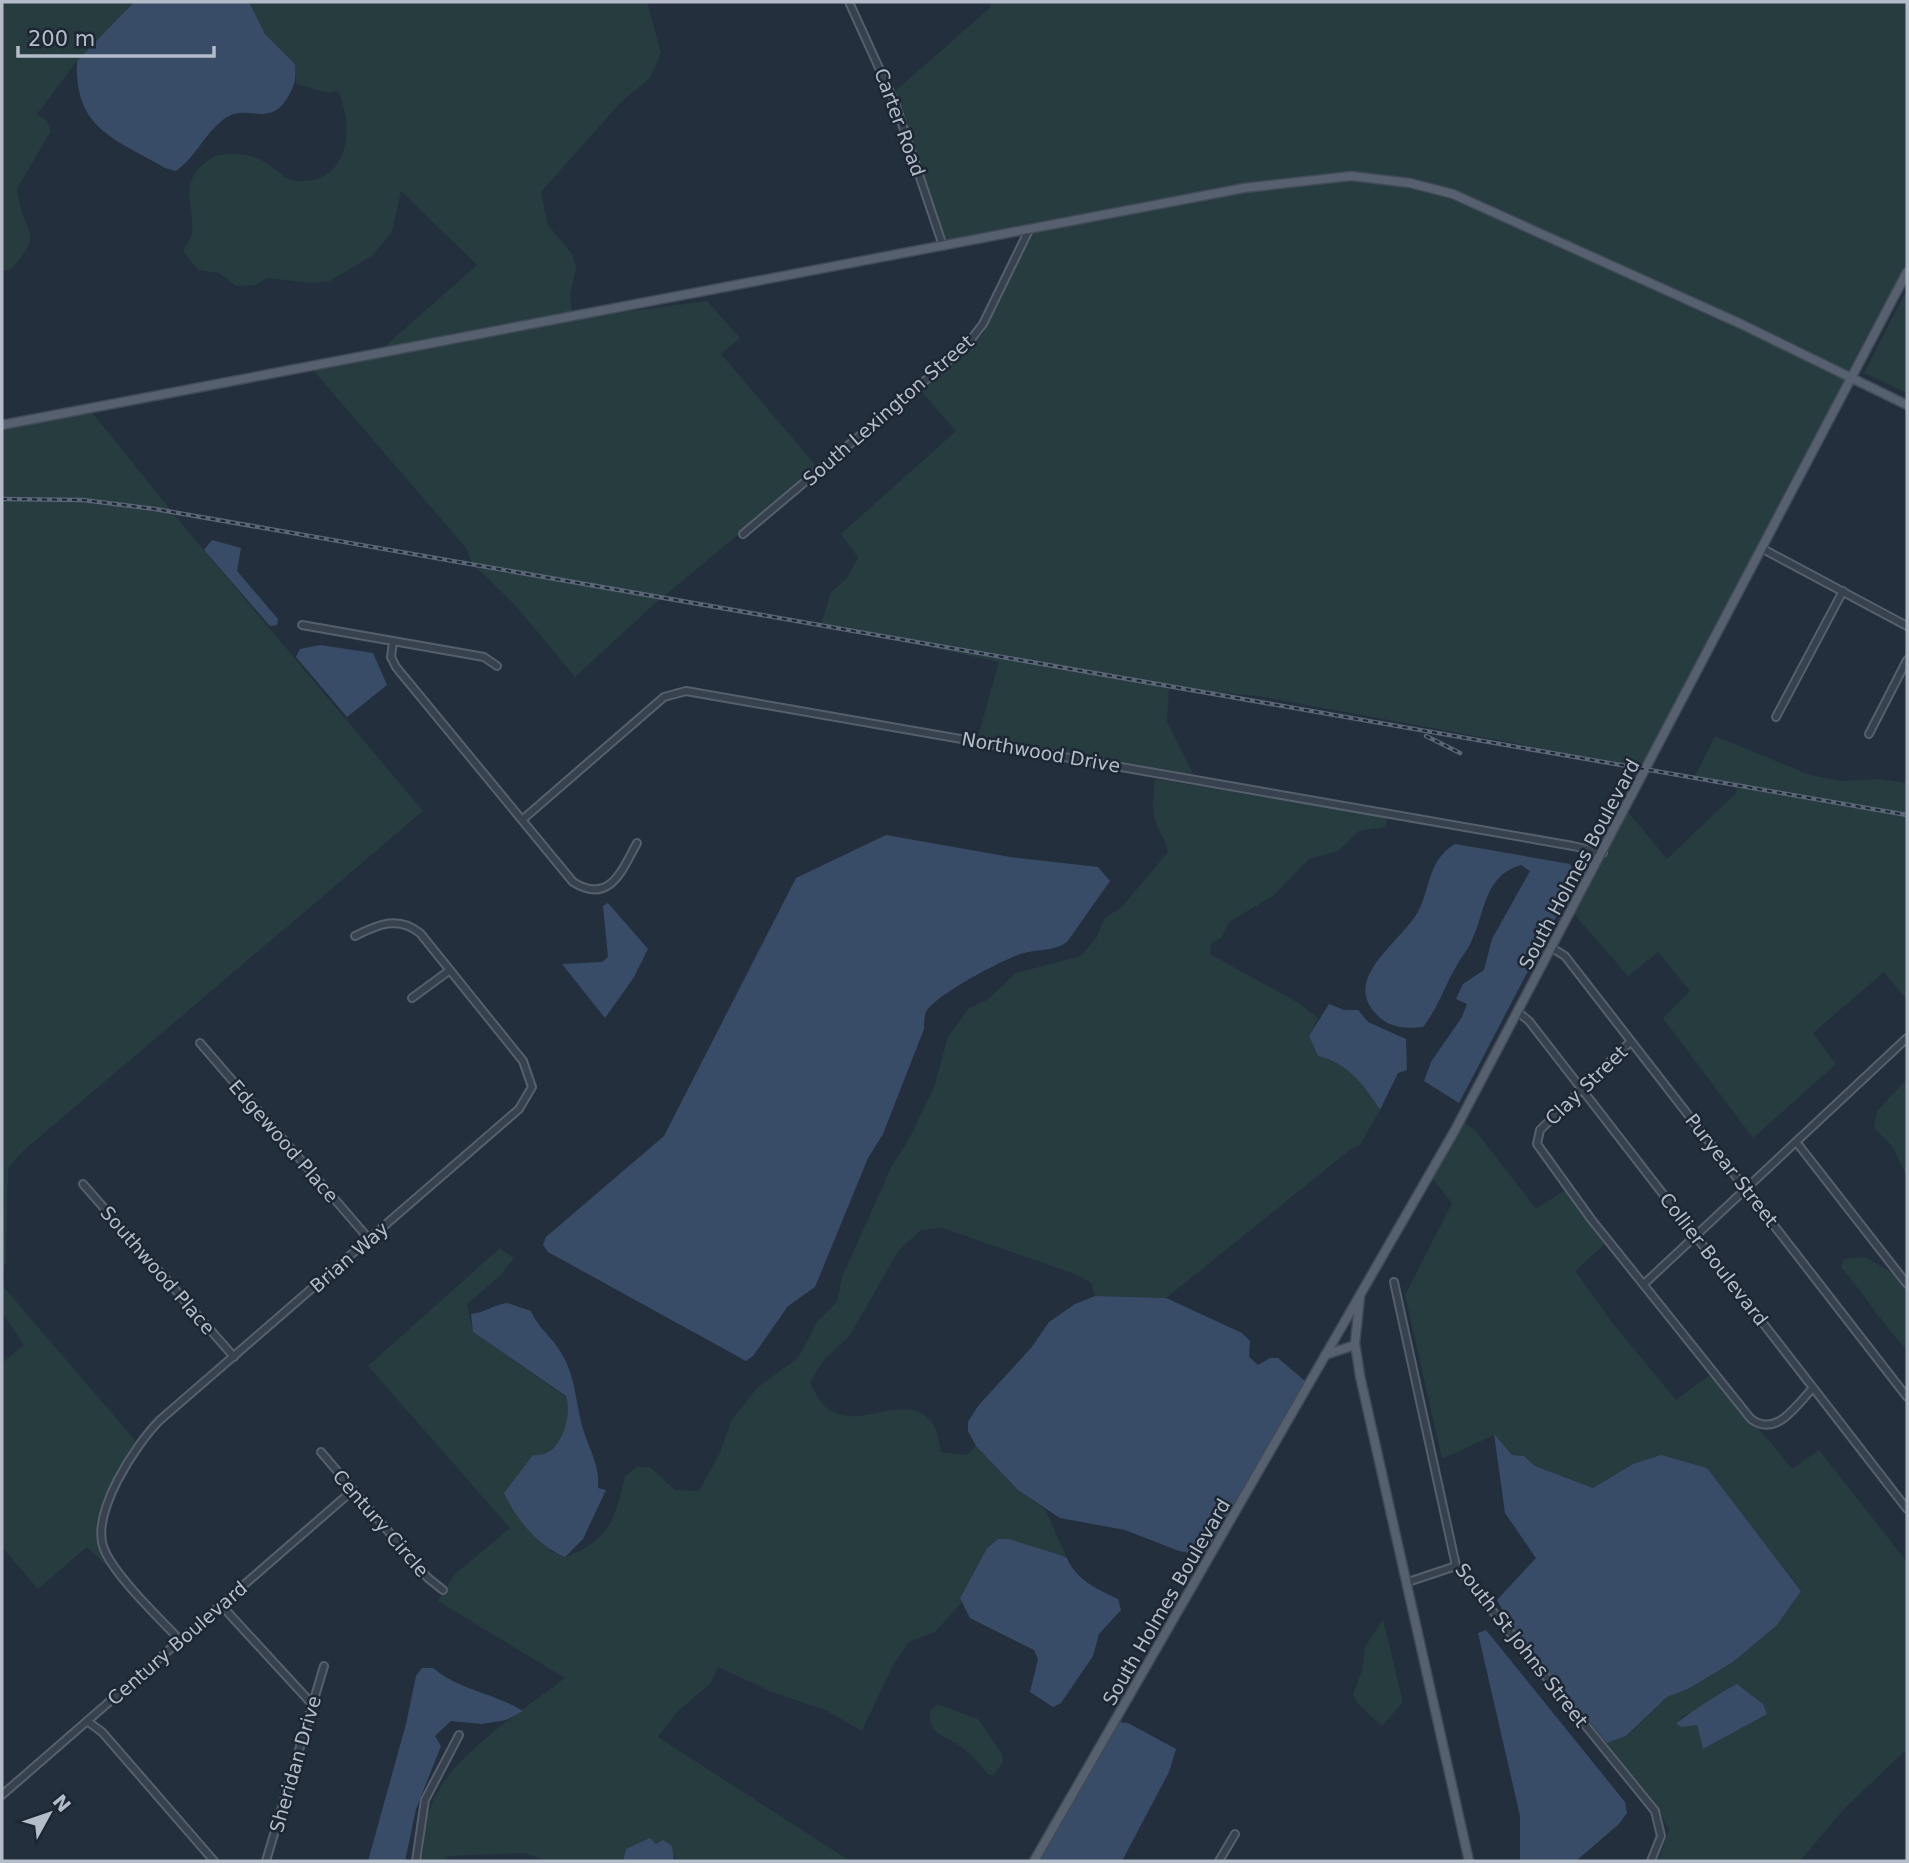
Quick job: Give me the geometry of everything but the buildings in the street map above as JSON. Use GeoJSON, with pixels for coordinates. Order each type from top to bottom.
{"type":"FeatureCollection","features":[{"type":"Feature","properties":{"kind":"main road"},"geometry":{"type":"LineString","coordinates":[[2,425],[1297,180],[1351,176],[1410,183],[1481,205],[1907,405]]}},
{"type":"Feature","properties":{"kind":"main road","name":"South Holmes Boulevard"},"geometry":{"type":"LineString","coordinates":[[1034,1861],[1360,1290],[1455,1130],[1907,272]]}},
{"type":"Feature","properties":{"kind":"main road"},"geometry":{"type":"LineString","coordinates":[[1360,1290],[1355,1345],[1469,1861]]}},
{"type":"Feature","properties":{"kind":"main road"},"geometry":{"type":"LineString","coordinates":[[1322,1357],[1331,1351],[1355,1345]]}},
{"type":"Feature","properties":{"kind":"street","name":"Carter Road"},"geometry":{"type":"LineString","coordinates":[[849,2],[895,103],[943,246]]}},
{"type":"Feature","properties":{"kind":"street","name":"South Lexington Street"},"geometry":{"type":"LineString","coordinates":[[743,534],[965,347],[983,324],[1029,230]]}},
{"type":"Feature","properties":{"kind":"street"},"geometry":{"type":"LineString","coordinates":[[1763,549],[1907,626]]}},
{"type":"Feature","properties":{"kind":"street"},"geometry":{"type":"LineString","coordinates":[[1776,718],[1843,591]]}},
{"type":"Feature","properties":{"kind":"street"},"geometry":{"type":"LineString","coordinates":[[302,625],[484,657],[496,666]]}},
{"type":"Feature","properties":{"kind":"street"},"geometry":{"type":"LineString","coordinates":[[393,642],[391,657],[396,667],[573,882],[594,891],[617,880],[637,843]]}},
{"type":"Feature","properties":{"kind":"street"},"geometry":{"type":"LineString","coordinates":[[1869,734],[1907,660]]}},
{"type":"Feature","properties":{"kind":"street","name":"Northwood Drive"},"geometry":{"type":"LineString","coordinates":[[522,820],[664,697],[686,691],[1573,845],[1603,853]]}},
{"type":"Feature","properties":{"kind":"street","name":"Brian Way"},"geometry":{"type":"LineString","coordinates":[[180,1640],[110,1560],[103,1547],[102,1528],[115,1489],[138,1445],[160,1420],[519,1109],[532,1087],[530,1073],[523,1061],[420,933],[408,925],[385,923],[355,936]]}},
{"type":"Feature","properties":{"kind":"street","name":"Puryear Street"},"geometry":{"type":"LineString","coordinates":[[1552,948],[1565,956],[1907,1397]]}},
{"type":"Feature","properties":{"kind":"street"},"geometry":{"type":"LineString","coordinates":[[412,998],[450,970]]}},
{"type":"Feature","properties":{"kind":"street","name":"Collier Boulevard"},"geometry":{"type":"LineString","coordinates":[[1518,1012],[1581,1088],[1907,1508]]}},
{"type":"Feature","properties":{"kind":"street"},"geometry":{"type":"LineString","coordinates":[[1813,1388],[1782,1420],[1770,1427],[1760,1426],[1751,1419],[1644,1284],[1697,1238],[1907,1038]]}},
{"type":"Feature","properties":{"kind":"street","name":"Clay Street"},"geometry":{"type":"LineString","coordinates":[[1631,1041],[1541,1129],[1536,1139],[1539,1148],[1591,1219],[1644,1284]]}},
{"type":"Feature","properties":{"kind":"street","name":"Edgewood Place"},"geometry":{"type":"LineString","coordinates":[[200,1043],[369,1239]]}},
{"type":"Feature","properties":{"kind":"street"},"geometry":{"type":"LineString","coordinates":[[1797,1143],[1907,1284]]}},
{"type":"Feature","properties":{"kind":"street","name":"Southwood Place"},"geometry":{"type":"LineString","coordinates":[[83,1184],[234,1357]]}},
{"type":"Feature","properties":{"kind":"street","name":"South St Johns Street"},"geometry":{"type":"LineString","coordinates":[[1394,1282],[1456,1566],[1655,1811],[1661,1836],[1651,1861]]}},
{"type":"Feature","properties":{"kind":"street","name":"Century Circle"},"geometry":{"type":"LineString","coordinates":[[321,1452],[428,1578],[443,1590]]}},
{"type":"Feature","properties":{"kind":"street","name":"Century Boulevard"},"geometry":{"type":"LineString","coordinates":[[2,1796],[352,1491]]}},
{"type":"Feature","properties":{"kind":"street"},"geometry":{"type":"LineString","coordinates":[[1408,1582],[1456,1566]]}},
{"type":"Feature","properties":{"kind":"street"},"geometry":{"type":"LineString","coordinates":[[221,1605],[313,1705]]}},
{"type":"Feature","properties":{"kind":"street","name":"Sheridan Drive"},"geometry":{"type":"LineString","coordinates":[[266,1861],[324,1666]]}},
{"type":"Feature","properties":{"kind":"street"},"geometry":{"type":"LineString","coordinates":[[87,1721],[102,1732],[214,1861]]}},
{"type":"Feature","properties":{"kind":"street"},"geometry":{"type":"LineString","coordinates":[[416,1861],[425,1800],[458,1735]]}},
{"type":"Feature","properties":{"kind":"street"},"geometry":{"type":"LineString","coordinates":[[1219,1861],[1235,1834]]}},
{"type":"Feature","properties":{"kind":"green space"},"geometry":{"type":"Polygon","coordinates":[[[2,2],[134,2],[77,61],[37,114],[46,120],[51,131],[17,189],[30,239],[28,247],[10,270],[2,271],[2,2]]]}},
{"type":"Feature","properties":{"kind":"green space"},"geometry":{"type":"Polygon","coordinates":[[[249,2],[647,2],[661,53],[650,78],[621,102],[541,192],[548,225],[572,254],[576,268],[570,296],[572,313],[382,349],[477,265],[401,191],[392,232],[373,255],[330,281],[312,283],[268,278],[255,285],[236,286],[219,273],[198,270],[183,251],[192,232],[189,194],[193,176],[210,159],[219,155],[247,155],[265,162],[290,180],[314,180],[328,174],[337,164],[346,137],[346,121],[338,91],[329,93],[296,84],[295,64],[265,34],[249,2]]]}},
{"type":"Feature","properties":{"kind":"green space"},"geometry":{"type":"Polygon","coordinates":[[[989,2],[1907,2],[1907,265],[1848,373],[1483,202],[1441,187],[1401,178],[1322,175],[1283,179],[946,242],[912,151],[894,92],[991,7],[989,2]]]}},
{"type":"Feature","properties":{"kind":"green space"},"geometry":{"type":"Polygon","coordinates":[[[1351,180],[1409,186],[1452,197],[1739,328],[1845,380],[1644,767],[1258,696],[1169,688],[1167,721],[1194,776],[978,737],[999,662],[821,624],[831,592],[847,578],[858,557],[841,534],[956,431],[919,389],[983,334],[1031,233],[1245,192],[1351,180]]]}},
{"type":"Feature","properties":{"kind":"green space"},"geometry":{"type":"Polygon","coordinates":[[[1907,289],[1907,393],[1864,373],[1907,289]]]}},
{"type":"Feature","properties":{"kind":"green space"},"geometry":{"type":"Polygon","coordinates":[[[707,301],[740,338],[721,354],[818,468],[651,607],[575,677],[516,606],[471,562],[467,549],[313,370],[587,317],[707,301]]]}},
{"type":"Feature","properties":{"kind":"green space"},"geometry":{"type":"Polygon","coordinates":[[[91,411],[181,523],[423,811],[23,1151],[8,1168],[6,1262],[2,1267],[2,428],[91,411]]]}},
{"type":"Feature","properties":{"kind":"green space"},"geometry":{"type":"Polygon","coordinates":[[[1715,736],[1810,775],[1840,781],[1879,779],[1907,783],[1907,1000],[1884,972],[1813,1033],[1836,1064],[1753,1138],[1663,1018],[1690,991],[1658,952],[1628,976],[1574,914],[1628,812],[1667,859],[1736,793],[1737,784],[1694,778],[1715,736]]]}},
{"type":"Feature","properties":{"kind":"green space"},"geometry":{"type":"Polygon","coordinates":[[[1155,779],[1388,817],[1385,827],[1359,831],[1338,851],[1309,859],[1273,896],[1229,922],[1221,938],[1211,944],[1210,954],[1297,1002],[1318,1018],[1309,1036],[1318,1056],[1338,1064],[1354,1076],[1380,1110],[1360,1145],[1351,1149],[1166,1298],[1095,1296],[1091,1283],[1075,1274],[943,1228],[921,1230],[899,1250],[850,1335],[823,1361],[810,1382],[816,1393],[828,1409],[841,1415],[855,1416],[898,1409],[912,1410],[924,1415],[934,1426],[941,1452],[967,1455],[976,1446],[1018,1490],[1045,1509],[1067,1558],[1009,1539],[998,1539],[987,1548],[960,1597],[962,1602],[936,1631],[908,1643],[892,1667],[862,1731],[825,1710],[772,1692],[718,1667],[710,1684],[676,1713],[658,1737],[850,1861],[674,1861],[676,1858],[656,1844],[626,1849],[623,1861],[547,1861],[524,1853],[449,1856],[445,1861],[421,1861],[432,1803],[456,1767],[491,1734],[565,1678],[438,1601],[454,1575],[510,1528],[368,1366],[500,1248],[514,1258],[501,1275],[467,1304],[473,1332],[566,1397],[568,1414],[564,1431],[555,1446],[541,1456],[550,1551],[565,1557],[601,1536],[613,1516],[625,1476],[637,1467],[650,1467],[675,1490],[699,1491],[720,1453],[731,1421],[757,1388],[798,1358],[817,1322],[837,1302],[842,1277],[891,1168],[910,1137],[934,1087],[948,1037],[968,1009],[987,1000],[1016,973],[1081,956],[1096,938],[1105,918],[1122,907],[1168,852],[1154,814],[1155,779]]]}},
{"type":"Feature","properties":{"kind":"green space"},"geometry":{"type":"Polygon","coordinates":[[[1907,1079],[1907,1177],[1892,1146],[1874,1128],[1877,1111],[1907,1079]]]}},
{"type":"Feature","properties":{"kind":"green space"},"geometry":{"type":"Polygon","coordinates":[[[1463,1122],[1476,1131],[1536,1209],[1565,1190],[1606,1243],[1575,1271],[1614,1325],[1676,1400],[1711,1374],[1792,1469],[1819,1450],[1907,1562],[1907,1749],[1844,1809],[1800,1861],[1658,1861],[1669,1829],[1658,1809],[1607,1743],[1627,1736],[1667,1697],[1688,1689],[1733,1662],[1777,1625],[1801,1590],[1706,1468],[1686,1462],[1633,1464],[1593,1488],[1535,1466],[1524,1456],[1512,1455],[1494,1435],[1442,1459],[1405,1295],[1452,1203],[1432,1178],[1463,1122]],[[1737,1684],[1700,1709],[1681,1717],[1682,1727],[1697,1725],[1703,1749],[1766,1714],[1763,1704],[1737,1684]]]}},
{"type":"Feature","properties":{"kind":"green space"},"geometry":{"type":"Polygon","coordinates":[[[1865,1257],[1894,1274],[1907,1290],[1907,1350],[1841,1267],[1844,1259],[1865,1257]]]}},
{"type":"Feature","properties":{"kind":"green space"},"geometry":{"type":"Polygon","coordinates":[[[2,1285],[139,1445],[104,1510],[99,1530],[108,1567],[87,1547],[38,1589],[2,1547],[2,1363],[24,1345],[2,1313],[2,1285]]]}},
{"type":"Feature","properties":{"kind":"green space"},"geometry":{"type":"Polygon","coordinates":[[[1383,1619],[1403,1702],[1382,1726],[1357,1703],[1353,1694],[1362,1671],[1365,1647],[1383,1619]]]}},
{"type":"Feature","properties":{"kind":"green space"},"geometry":{"type":"Polygon","coordinates":[[[937,1704],[978,1719],[1002,1754],[1003,1762],[994,1775],[989,1775],[964,1749],[934,1730],[930,1711],[937,1704]]]}},
{"type":"Feature","properties":{"kind":"water"},"geometry":{"type":"Polygon","coordinates":[[[134,2],[249,2],[265,34],[295,64],[294,83],[286,100],[272,112],[232,114],[224,119],[176,171],[165,168],[114,139],[90,117],[82,102],[77,61],[134,2]]]}},
{"type":"Feature","properties":{"kind":"water"},"geometry":{"type":"Polygon","coordinates":[[[212,540],[241,548],[237,571],[278,619],[277,625],[270,626],[204,550],[212,540]]]}},
{"type":"Feature","properties":{"kind":"water"},"geometry":{"type":"Polygon","coordinates":[[[320,645],[373,653],[387,685],[347,717],[296,657],[300,649],[320,645]]]}},
{"type":"Feature","properties":{"kind":"water"},"geometry":{"type":"Polygon","coordinates":[[[886,835],[1010,857],[1098,867],[1110,881],[1067,942],[1024,953],[1002,962],[942,996],[926,1012],[924,1029],[883,1134],[868,1158],[815,1287],[788,1306],[753,1356],[746,1361],[548,1252],[543,1245],[546,1237],[664,1136],[796,878],[886,835]]]}},
{"type":"Feature","properties":{"kind":"water"},"geometry":{"type":"Polygon","coordinates":[[[1455,844],[1570,864],[1576,879],[1459,1103],[1424,1081],[1431,1062],[1462,1017],[1467,1004],[1456,999],[1463,984],[1484,970],[1492,939],[1530,871],[1521,865],[1499,877],[1492,886],[1470,945],[1423,1027],[1399,1027],[1383,1020],[1368,1002],[1366,987],[1378,960],[1420,908],[1435,865],[1446,850],[1455,844]]]}},
{"type":"Feature","properties":{"kind":"water"},"geometry":{"type":"Polygon","coordinates":[[[608,903],[648,949],[634,977],[605,1018],[562,964],[602,962],[608,957],[603,906],[608,903]]]}},
{"type":"Feature","properties":{"kind":"water"},"geometry":{"type":"Polygon","coordinates":[[[1329,1004],[1344,1010],[1358,1010],[1368,1022],[1406,1039],[1407,1070],[1398,1073],[1380,1110],[1354,1076],[1329,1059],[1318,1056],[1309,1036],[1329,1004]]]}},
{"type":"Feature","properties":{"kind":"water"},"geometry":{"type":"Polygon","coordinates":[[[1095,1296],[1166,1298],[1242,1333],[1250,1341],[1249,1357],[1258,1365],[1270,1358],[1278,1358],[1306,1382],[1208,1552],[1199,1555],[1179,1551],[1125,1530],[1060,1518],[1018,1490],[976,1446],[968,1431],[968,1422],[978,1406],[1031,1348],[1049,1322],[1075,1304],[1095,1296]]]}},
{"type":"Feature","properties":{"kind":"water"},"geometry":{"type":"Polygon","coordinates":[[[507,1303],[531,1311],[566,1361],[596,1467],[598,1488],[606,1490],[583,1539],[565,1557],[546,1546],[529,1531],[504,1493],[533,1455],[551,1450],[557,1444],[568,1415],[566,1396],[473,1332],[471,1314],[507,1303]]]}},
{"type":"Feature","properties":{"kind":"water"},"geometry":{"type":"Polygon","coordinates":[[[1494,1434],[1512,1455],[1524,1456],[1535,1466],[1593,1488],[1633,1464],[1661,1455],[1707,1468],[1801,1591],[1777,1625],[1733,1662],[1688,1689],[1667,1697],[1626,1736],[1607,1743],[1512,1628],[1497,1600],[1536,1558],[1505,1513],[1494,1434]]]}},
{"type":"Feature","properties":{"kind":"water"},"geometry":{"type":"Polygon","coordinates":[[[998,1539],[1009,1539],[1067,1558],[1082,1578],[1118,1599],[1121,1610],[1099,1634],[1093,1656],[1061,1703],[1053,1707],[1030,1692],[1038,1659],[1034,1650],[970,1618],[960,1598],[987,1548],[998,1539]]]}},
{"type":"Feature","properties":{"kind":"water"},"geometry":{"type":"Polygon","coordinates":[[[1486,1630],[1625,1802],[1627,1813],[1619,1824],[1576,1861],[1520,1861],[1520,1816],[1478,1633],[1486,1630]]]}},
{"type":"Feature","properties":{"kind":"water"},"geometry":{"type":"Polygon","coordinates":[[[422,1668],[433,1668],[465,1687],[523,1711],[506,1720],[482,1724],[451,1721],[435,1736],[441,1746],[416,1809],[405,1861],[368,1861],[406,1724],[416,1676],[422,1668]]]}},
{"type":"Feature","properties":{"kind":"water"},"geometry":{"type":"Polygon","coordinates":[[[1737,1684],[1763,1704],[1767,1714],[1703,1749],[1697,1725],[1682,1727],[1676,1724],[1737,1684]]]}},
{"type":"Feature","properties":{"kind":"water"},"geometry":{"type":"Polygon","coordinates":[[[1118,1722],[1128,1723],[1176,1749],[1169,1772],[1122,1861],[1038,1861],[1118,1722]]]}},
{"type":"Feature","properties":{"kind":"water"},"geometry":{"type":"Polygon","coordinates":[[[650,1838],[656,1844],[663,1840],[672,1846],[674,1861],[623,1861],[626,1849],[650,1838]]]}},
{"type":"Feature","properties":{"kind":"railway"},"geometry":{"type":"LineString","coordinates":[[2,499],[83,500],[155,509],[1907,815]]}},
{"type":"Feature","properties":{"kind":"railway"},"geometry":{"type":"LineString","coordinates":[[1426,736],[1460,753]]}}]}
